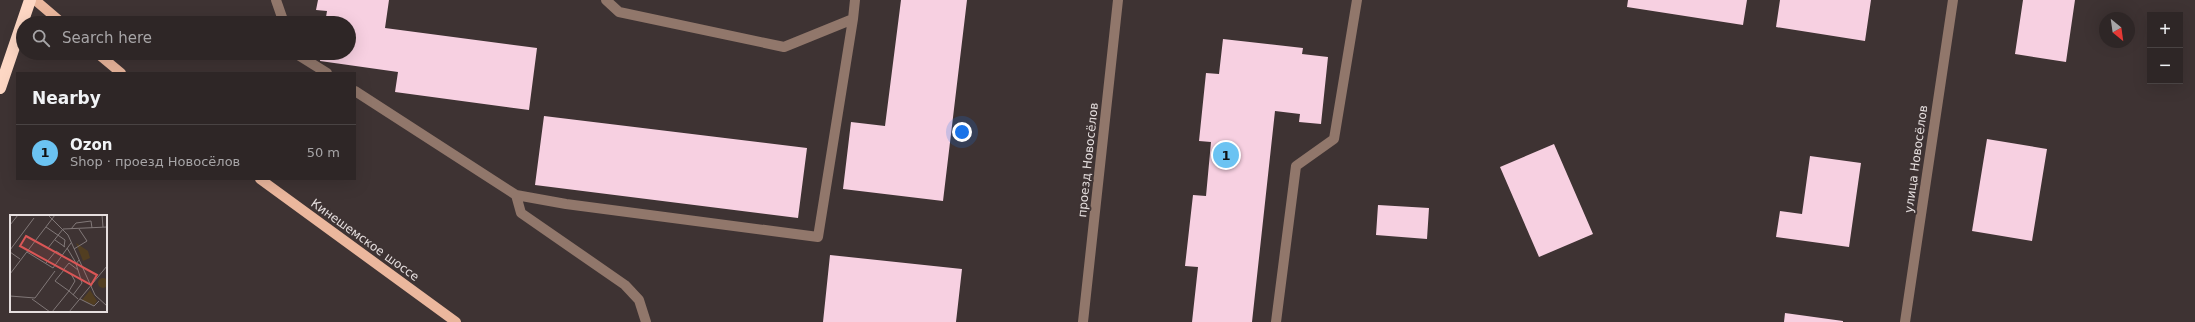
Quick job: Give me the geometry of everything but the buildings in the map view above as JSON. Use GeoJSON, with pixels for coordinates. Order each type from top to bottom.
{"type":"FeatureCollection","features":[{"type":"Feature","properties":{"kind":"highway"},"geometry":{"type":"LineString","coordinates":[[25,16],[30,0]]}},
{"type":"Feature","properties":{"kind":"highway"},"geometry":{"type":"LineString","coordinates":[[0,88],[16,41]]}},
{"type":"Feature","properties":{"kind":"main road"},"geometry":{"type":"LineString","coordinates":[[35,0],[54,16]]}},
{"type":"Feature","properties":{"kind":"main road"},"geometry":{"type":"LineString","coordinates":[[105,60],[120,72]]}},
{"type":"Feature","properties":{"kind":"main road","name":"Кинешемское шоссе"},"geometry":{"type":"LineString","coordinates":[[261,180],[456,322]]}},
{"type":"Feature","properties":{"kind":"street"},"geometry":{"type":"LineString","coordinates":[[276,0],[282,16]]}},
{"type":"Feature","properties":{"kind":"street"},"geometry":{"type":"LineString","coordinates":[[606,0],[619,12],[784,47],[853,19]]}},
{"type":"Feature","properties":{"kind":"street"},"geometry":{"type":"LineString","coordinates":[[356,92],[516,195],[566,204],[818,236],[853,19],[854,0]]}},
{"type":"Feature","properties":{"kind":"street","name":"проезд Новосёлов"},"geometry":{"type":"LineString","coordinates":[[1083,322],[1118,0]]}},
{"type":"Feature","properties":{"kind":"street"},"geometry":{"type":"LineString","coordinates":[[1276,322],[1296,166],[1334,139],[1357,0]]}},
{"type":"Feature","properties":{"kind":"street","name":"улица Новосёлов"},"geometry":{"type":"LineString","coordinates":[[1905,322],[1953,0]]}},
{"type":"Feature","properties":{"kind":"street"},"geometry":{"type":"LineString","coordinates":[[307,60],[325,72]]}},
{"type":"Feature","properties":{"kind":"street"},"geometry":{"type":"LineString","coordinates":[[516,195],[521,213],[625,285],[639,300],[646,322]]}},
{"type":"Feature","properties":{"kind":"place","name":"Ozon"},"geometry":{"type":"Point","coordinates":[1226,155]}}]}
